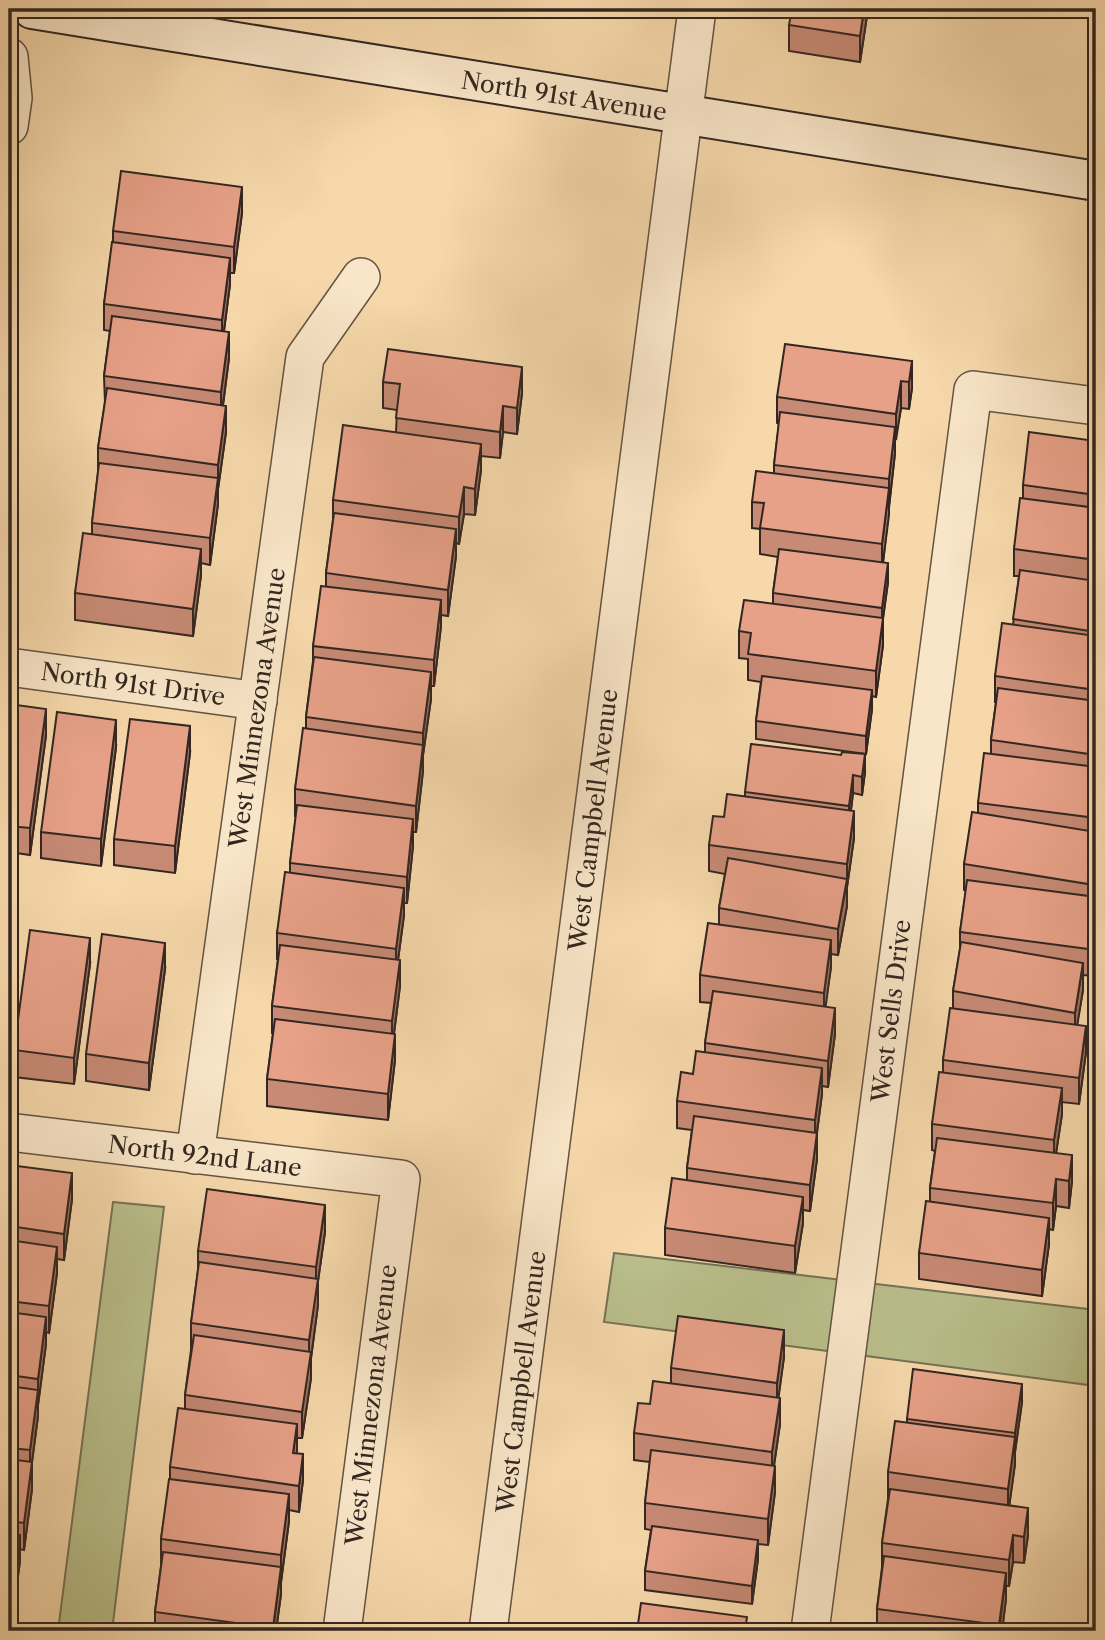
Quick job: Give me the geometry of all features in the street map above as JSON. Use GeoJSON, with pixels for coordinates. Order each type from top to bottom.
{"type":"FeatureCollection","features":[{"type":"Feature","properties":{"kind":"main road","name":"North 91st Avenue"},"geometry":{"type":"LineString","coordinates":[[33,9],[1096,181]]}},
{"type":"Feature","properties":{"kind":"street","name":"West Campbell Avenue"},"geometry":{"type":"LineString","coordinates":[[488,1631],[681,115],[697,9]]}},
{"type":"Feature","properties":{"kind":"street"},"geometry":{"type":"LineString","coordinates":[[9,57],[13,98],[9,126]]}},
{"type":"Feature","properties":{"kind":"street","name":"West Minnezona Avenue"},"geometry":{"type":"LineString","coordinates":[[195,1155],[305,357],[360,277]]}},
{"type":"Feature","properties":{"kind":"street","name":"West Sells Drive"},"geometry":{"type":"LineString","coordinates":[[810,1631],[973,390],[1096,406]]}},
{"type":"Feature","properties":{"kind":"street","name":"North 91st Drive"},"geometry":{"type":"LineString","coordinates":[[9,667],[258,701]]}},
{"type":"Feature","properties":{"kind":"street","name":"North 92nd Lane"},"geometry":{"type":"LineString","coordinates":[[9,1132],[401,1179]]}},
{"type":"Feature","properties":{"kind":"street","name":"West Minnezona Avenue"},"geometry":{"type":"LineString","coordinates":[[342,1631],[401,1179]]}},
{"type":"Feature","properties":{"kind":"green space"},"geometry":{"type":"Polygon","coordinates":[[[113,1202],[164,1207],[112,1631],[58,1631],[113,1202]]]}},
{"type":"Feature","properties":{"kind":"green space"},"geometry":{"type":"Polygon","coordinates":[[[614,1253],[1096,1310],[1096,1386],[604,1322],[614,1253]]]}},
{"type":"Feature","properties":{"kind":"building"},"geometry":{"type":"Polygon","coordinates":[[[792,9],[864,9],[860,36],[789,25],[792,9]]]}},
{"type":"Feature","properties":{"kind":"building"},"geometry":{"type":"Polygon","coordinates":[[[121,171],[242,187],[234,247],[113,231],[121,171]]]}},
{"type":"Feature","properties":{"kind":"building"},"geometry":{"type":"Polygon","coordinates":[[[112,242],[230,258],[222,320],[104,304],[112,242]]]}},
{"type":"Feature","properties":{"kind":"building"},"geometry":{"type":"Polygon","coordinates":[[[112,316],[229,332],[221,392],[104,376],[112,316]]]}},
{"type":"Feature","properties":{"kind":"building"},"geometry":{"type":"Polygon","coordinates":[[[785,344],[912,361],[909,382],[901,381],[896,414],[777,397],[785,344]]]}},
{"type":"Feature","properties":{"kind":"building"},"geometry":{"type":"Polygon","coordinates":[[[388,349],[522,367],[517,408],[503,406],[500,432],[396,418],[400,384],[383,382],[388,349]]]}},
{"type":"Feature","properties":{"kind":"building"},"geometry":{"type":"Polygon","coordinates":[[[107,388],[226,406],[218,465],[98,448],[107,388]]]}},
{"type":"Feature","properties":{"kind":"building"},"geometry":{"type":"Polygon","coordinates":[[[780,412],[895,427],[889,479],[774,465],[780,412]]]}},
{"type":"Feature","properties":{"kind":"building"},"geometry":{"type":"Polygon","coordinates":[[[343,425],[481,444],[475,489],[464,487],[459,517],[333,500],[343,425]]]}},
{"type":"Feature","properties":{"kind":"building"},"geometry":{"type":"Polygon","coordinates":[[[1029,432],[1096,441],[1096,495],[1023,485],[1029,432]]]}},
{"type":"Feature","properties":{"kind":"building"},"geometry":{"type":"Polygon","coordinates":[[[99,463],[218,478],[210,538],[92,523],[99,463]]]}},
{"type":"Feature","properties":{"kind":"building"},"geometry":{"type":"Polygon","coordinates":[[[756,471],[889,488],[882,544],[760,528],[764,503],[752,502],[756,471]]]}},
{"type":"Feature","properties":{"kind":"building"},"geometry":{"type":"Polygon","coordinates":[[[1020,498],[1096,508],[1096,560],[1014,549],[1020,498]]]}},
{"type":"Feature","properties":{"kind":"building"},"geometry":{"type":"Polygon","coordinates":[[[334,513],[456,529],[448,590],[326,573],[334,513]]]}},
{"type":"Feature","properties":{"kind":"building"},"geometry":{"type":"Polygon","coordinates":[[[83,533],[201,549],[193,609],[75,593],[83,533]]]}},
{"type":"Feature","properties":{"kind":"building"},"geometry":{"type":"Polygon","coordinates":[[[779,549],[888,563],[882,608],[773,593],[779,549]]]}},
{"type":"Feature","properties":{"kind":"building"},"geometry":{"type":"Polygon","coordinates":[[[1020,570],[1096,581],[1096,632],[1013,619],[1020,570]]]}},
{"type":"Feature","properties":{"kind":"building"},"geometry":{"type":"Polygon","coordinates":[[[321,586],[441,600],[434,660],[313,646],[321,586]]]}},
{"type":"Feature","properties":{"kind":"building"},"geometry":{"type":"Polygon","coordinates":[[[744,600],[883,618],[876,671],[748,654],[751,633],[739,631],[744,600]]]}},
{"type":"Feature","properties":{"kind":"building"},"geometry":{"type":"Polygon","coordinates":[[[1002,623],[1096,636],[1096,690],[995,676],[1002,623]]]}},
{"type":"Feature","properties":{"kind":"building"},"geometry":{"type":"Polygon","coordinates":[[[314,657],[431,672],[423,733],[306,717],[314,657]]]}},
{"type":"Feature","properties":{"kind":"building"},"geometry":{"type":"Polygon","coordinates":[[[762,676],[872,690],[866,736],[756,721],[762,676]]]}},
{"type":"Feature","properties":{"kind":"building"},"geometry":{"type":"Polygon","coordinates":[[[998,688],[1096,701],[1096,755],[991,740],[998,688]]]}},
{"type":"Feature","properties":{"kind":"building"},"geometry":{"type":"Polygon","coordinates":[[[9,704],[46,709],[30,828],[9,826],[9,704]]]}},
{"type":"Feature","properties":{"kind":"building"},"geometry":{"type":"Polygon","coordinates":[[[57,712],[116,720],[101,839],[41,832],[57,712]]]}},
{"type":"Feature","properties":{"kind":"building"},"geometry":{"type":"Polygon","coordinates":[[[130,719],[190,726],[175,846],[114,839],[130,719]]]}},
{"type":"Feature","properties":{"kind":"building"},"geometry":{"type":"Polygon","coordinates":[[[303,728],[423,745],[416,806],[295,789],[303,728]]]}},
{"type":"Feature","properties":{"kind":"building"},"geometry":{"type":"Polygon","coordinates":[[[751,744],[841,755],[842,752],[865,754],[862,777],[853,775],[849,806],[745,792],[751,744]]]}},
{"type":"Feature","properties":{"kind":"building"},"geometry":{"type":"Polygon","coordinates":[[[984,753],[1096,767],[1096,818],[978,803],[984,753]]]}},
{"type":"Feature","properties":{"kind":"building"},"geometry":{"type":"Polygon","coordinates":[[[727,794],[854,811],[847,864],[709,845],[713,816],[724,817],[727,794]]]}},
{"type":"Feature","properties":{"kind":"building"},"geometry":{"type":"Polygon","coordinates":[[[297,805],[413,819],[407,877],[290,863],[297,805]]]}},
{"type":"Feature","properties":{"kind":"building"},"geometry":{"type":"Polygon","coordinates":[[[972,812],[1096,832],[1088,884],[964,864],[972,812]]]}},
{"type":"Feature","properties":{"kind":"building"},"geometry":{"type":"Polygon","coordinates":[[[728,858],[847,879],[838,929],[719,908],[728,858]]]}},
{"type":"Feature","properties":{"kind":"building"},"geometry":{"type":"Polygon","coordinates":[[[285,872],[404,888],[396,949],[277,933],[285,872]]]}},
{"type":"Feature","properties":{"kind":"building"},"geometry":{"type":"Polygon","coordinates":[[[967,880],[1096,897],[1096,950],[960,932],[967,880]]]}},
{"type":"Feature","properties":{"kind":"building"},"geometry":{"type":"Polygon","coordinates":[[[708,923],[831,940],[824,993],[700,975],[708,923]]]}},
{"type":"Feature","properties":{"kind":"building"},"geometry":{"type":"Polygon","coordinates":[[[9,930],[17,931],[9,995],[9,930]]]}},
{"type":"Feature","properties":{"kind":"building"},"geometry":{"type":"Polygon","coordinates":[[[30,930],[90,938],[74,1058],[14,1050],[30,930]]]}},
{"type":"Feature","properties":{"kind":"building"},"geometry":{"type":"Polygon","coordinates":[[[102,934],[165,943],[149,1063],[86,1054],[102,934]]]}},
{"type":"Feature","properties":{"kind":"building"},"geometry":{"type":"Polygon","coordinates":[[[961,942],[1083,963],[1075,1013],[953,991],[961,942]]]}},
{"type":"Feature","properties":{"kind":"building"},"geometry":{"type":"Polygon","coordinates":[[[280,945],[400,960],[392,1021],[272,1006],[280,945]]]}},
{"type":"Feature","properties":{"kind":"building"},"geometry":{"type":"Polygon","coordinates":[[[713,991],[835,1008],[828,1061],[705,1043],[713,991]]]}},
{"type":"Feature","properties":{"kind":"building"},"geometry":{"type":"Polygon","coordinates":[[[950,1008],[1086,1026],[1079,1078],[943,1060],[950,1008]]]}},
{"type":"Feature","properties":{"kind":"building"},"geometry":{"type":"Polygon","coordinates":[[[275,1019],[395,1034],[388,1094],[267,1079],[275,1019]]]}},
{"type":"Feature","properties":{"kind":"building"},"geometry":{"type":"Polygon","coordinates":[[[696,1051],[822,1068],[815,1120],[677,1101],[681,1072],[693,1074],[696,1051]]]}},
{"type":"Feature","properties":{"kind":"building"},"geometry":{"type":"Polygon","coordinates":[[[939,1072],[1062,1088],[1054,1140],[932,1124],[939,1072]]]}},
{"type":"Feature","properties":{"kind":"building"},"geometry":{"type":"Polygon","coordinates":[[[694,1116],[817,1133],[810,1185],[687,1168],[694,1116]]]}},
{"type":"Feature","properties":{"kind":"building"},"geometry":{"type":"Polygon","coordinates":[[[937,1138],[1072,1155],[1069,1181],[1056,1179],[1053,1203],[930,1188],[937,1138]]]}},
{"type":"Feature","properties":{"kind":"building"},"geometry":{"type":"Polygon","coordinates":[[[9,1165],[72,1173],[64,1234],[9,1226],[9,1165]]]}},
{"type":"Feature","properties":{"kind":"building"},"geometry":{"type":"Polygon","coordinates":[[[672,1178],[803,1197],[795,1246],[665,1228],[672,1178]]]}},
{"type":"Feature","properties":{"kind":"building"},"geometry":{"type":"Polygon","coordinates":[[[207,1189],[325,1205],[316,1267],[198,1251],[207,1189]]]}},
{"type":"Feature","properties":{"kind":"building"},"geometry":{"type":"Polygon","coordinates":[[[926,1201],[1049,1218],[1042,1270],[919,1253],[926,1201]]]}},
{"type":"Feature","properties":{"kind":"building"},"geometry":{"type":"Polygon","coordinates":[[[9,1240],[57,1247],[49,1306],[9,1301],[9,1240]]]}},
{"type":"Feature","properties":{"kind":"building"},"geometry":{"type":"Polygon","coordinates":[[[199,1262],[318,1279],[309,1340],[191,1323],[199,1262]]]}},
{"type":"Feature","properties":{"kind":"building"},"geometry":{"type":"Polygon","coordinates":[[[9,1312],[46,1317],[38,1379],[9,1375],[9,1312]]]}},
{"type":"Feature","properties":{"kind":"building"},"geometry":{"type":"Polygon","coordinates":[[[678,1316],[784,1330],[777,1383],[671,1368],[678,1316]]]}},
{"type":"Feature","properties":{"kind":"building"},"geometry":{"type":"Polygon","coordinates":[[[194,1335],[311,1352],[302,1412],[185,1395],[194,1335]]]}},
{"type":"Feature","properties":{"kind":"building"},"geometry":{"type":"Polygon","coordinates":[[[913,1369],[1022,1384],[1015,1433],[907,1419],[913,1369]]]}},
{"type":"Feature","properties":{"kind":"building"},"geometry":{"type":"Polygon","coordinates":[[[653,1381],[780,1398],[772,1452],[634,1433],[638,1403],[650,1404],[653,1381]]]}},
{"type":"Feature","properties":{"kind":"building"},"geometry":{"type":"Polygon","coordinates":[[[9,1386],[38,1390],[30,1450],[9,1448],[9,1386]]]}},
{"type":"Feature","properties":{"kind":"building"},"geometry":{"type":"Polygon","coordinates":[[[178,1408],[297,1424],[293,1453],[303,1454],[299,1486],[170,1467],[178,1408]]]}},
{"type":"Feature","properties":{"kind":"building"},"geometry":{"type":"Polygon","coordinates":[[[895,1421],[1015,1437],[1008,1489],[888,1472],[895,1421]]]}},
{"type":"Feature","properties":{"kind":"building"},"geometry":{"type":"Polygon","coordinates":[[[651,1450],[775,1466],[768,1519],[645,1503],[651,1450]]]}},
{"type":"Feature","properties":{"kind":"building"},"geometry":{"type":"Polygon","coordinates":[[[9,1459],[32,1462],[24,1523],[9,1521],[9,1459]]]}},
{"type":"Feature","properties":{"kind":"building"},"geometry":{"type":"Polygon","coordinates":[[[169,1479],[289,1494],[281,1555],[161,1539],[169,1479]]]}},
{"type":"Feature","properties":{"kind":"building"},"geometry":{"type":"Polygon","coordinates":[[[890,1489],[1028,1508],[1024,1537],[1013,1535],[1009,1560],[882,1543],[890,1489]]]}},
{"type":"Feature","properties":{"kind":"building"},"geometry":{"type":"Polygon","coordinates":[[[652,1526],[758,1540],[752,1586],[645,1571],[652,1526]]]}},
{"type":"Feature","properties":{"kind":"building"},"geometry":{"type":"Polygon","coordinates":[[[9,1533],[20,1535],[12,1595],[9,1594],[9,1533]]]}},
{"type":"Feature","properties":{"kind":"building"},"geometry":{"type":"Polygon","coordinates":[[[163,1552],[281,1567],[273,1628],[155,1612],[163,1552]]]}},
{"type":"Feature","properties":{"kind":"building"},"geometry":{"type":"Polygon","coordinates":[[[884,1556],[1006,1573],[999,1625],[877,1609],[884,1556]]]}},
{"type":"Feature","properties":{"kind":"building"},"geometry":{"type":"Polygon","coordinates":[[[641,1603],[747,1617],[745,1631],[637,1631],[641,1603]]]}},
{"type":"Feature","properties":{"kind":"building"},"geometry":{"type":"Polygon","coordinates":[[[153,1624],[209,1631],[152,1631],[153,1624]]]}},
{"type":"Feature","properties":{"kind":"building"},"geometry":{"type":"Polygon","coordinates":[[[871,1624],[927,1631],[870,1631],[871,1624]]]}}]}
